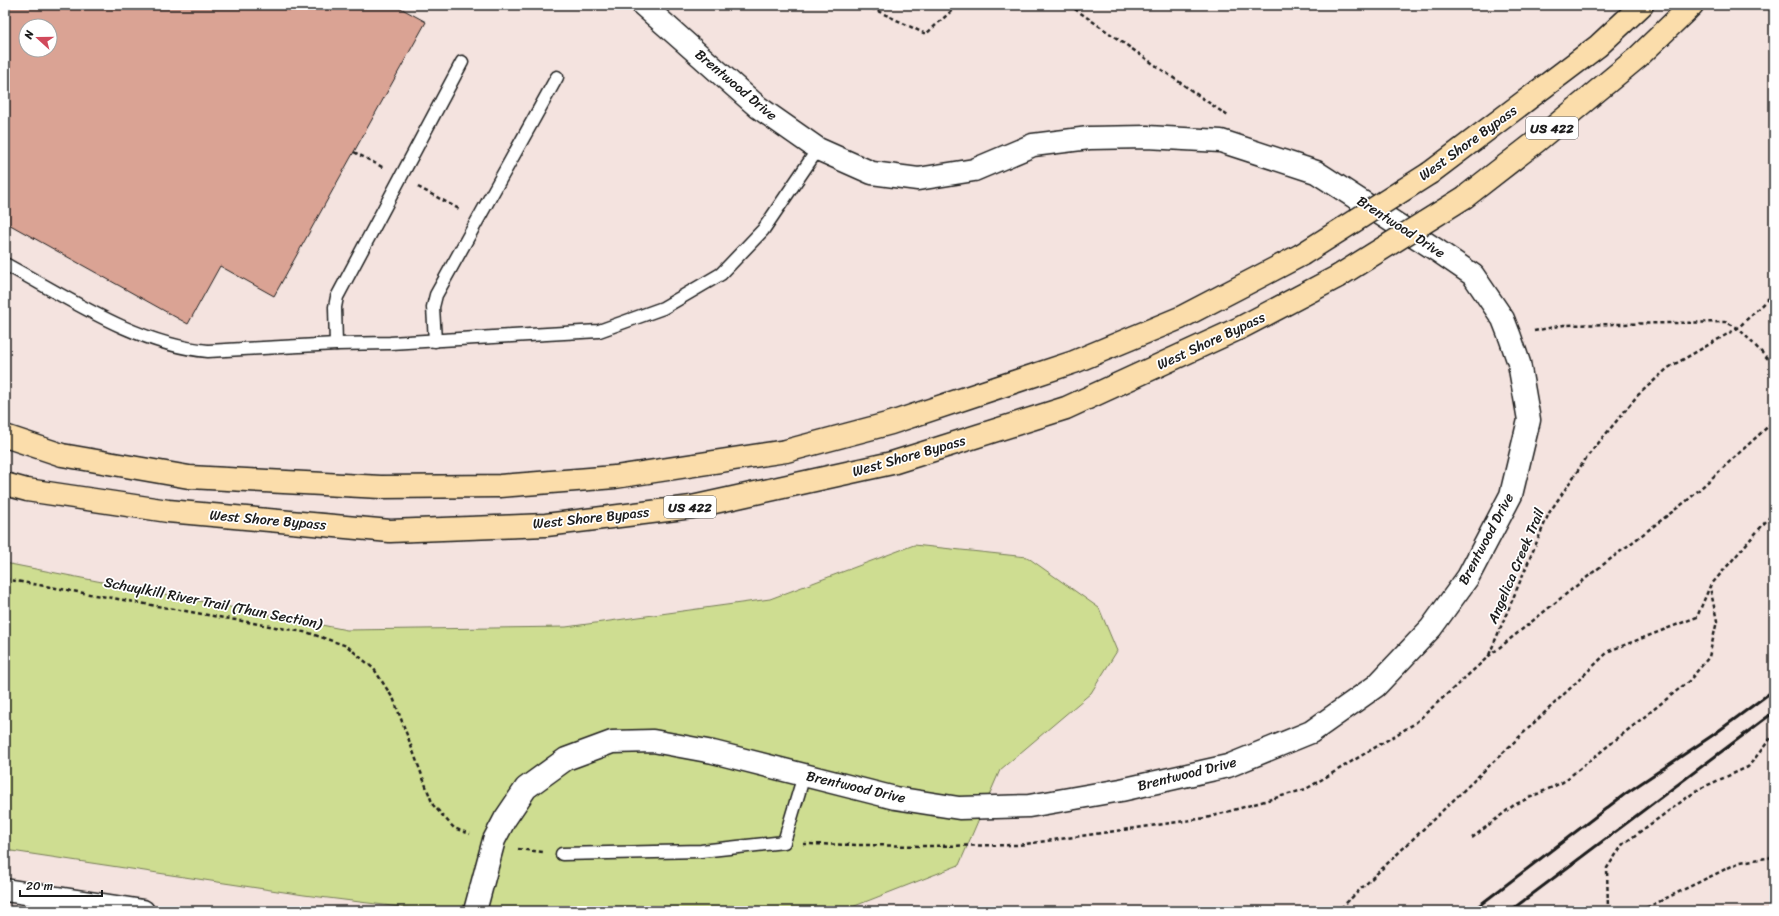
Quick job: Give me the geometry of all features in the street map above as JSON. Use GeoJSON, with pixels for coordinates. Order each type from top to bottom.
{"type":"FeatureCollection","features":[{"type":"Feature","properties":{"kind":"highway","name":"West Shore Bypass"},"geometry":{"type":"LineString","coordinates":[[5,436],[62,455],[189,477],[381,487],[500,486],[615,477],[786,451],[899,420],[1074,362],[1180,318],[1301,255],[1430,173],[1598,46],[1642,5]]}},
{"type":"Feature","properties":{"kind":"highway","name":"West Shore Bypass"},"geometry":{"type":"LineString","coordinates":[[5,484],[27,490],[168,511],[390,531],[546,525],[692,507],[892,463],[1066,408],[1240,328],[1337,277],[1465,197],[1537,141],[1638,57],[1692,5]]}},
{"type":"Feature","properties":{"kind":"street","name":"Brentwood Drive"},"geometry":{"type":"LineString","coordinates":[[475,911],[493,844],[505,819],[526,788],[566,759],[612,742],[653,741],[714,752],[895,798],[959,808],[1029,806],[1120,790],[1228,766],[1311,732],[1376,686],[1431,628],[1468,577],[1511,495],[1528,420],[1520,363],[1503,319],[1473,275],[1316,172],[1221,141],[1147,137],[1089,138],[1033,145],[974,170],[918,179],[872,172],[818,148],[758,107],[644,5]]}},
{"type":"Feature","properties":{"kind":"street"},"geometry":{"type":"LineString","coordinates":[[5,890],[143,911]]}},
{"type":"Feature","properties":{"kind":"lane"},"geometry":{"type":"LineString","coordinates":[[336,344],[335,307],[337,297],[462,62]]}},
{"type":"Feature","properties":{"kind":"lane"},"geometry":{"type":"LineString","coordinates":[[435,341],[433,308],[436,295],[557,77]]}},
{"type":"Feature","properties":{"kind":"lane"},"geometry":{"type":"LineString","coordinates":[[5,264],[131,330],[176,346],[208,351],[599,332],[662,308],[720,274],[763,230],[818,148]]}},
{"type":"Feature","properties":{"kind":"lane"},"geometry":{"type":"LineString","coordinates":[[562,854],[701,851],[784,842],[804,776]]}},
{"type":"Feature","properties":{"kind":"path"},"geometry":{"type":"LineString","coordinates":[[865,5],[926,34],[958,5]]}},
{"type":"Feature","properties":{"kind":"path"},"geometry":{"type":"LineString","coordinates":[[1070,5],[1236,121],[1232,145]]}},
{"type":"Feature","properties":{"kind":"path"},"geometry":{"type":"LineString","coordinates":[[1768,5],[1774,11]]}},
{"type":"Feature","properties":{"kind":"path","name":"Angelica Creek Trail"},"geometry":{"type":"LineString","coordinates":[[1489,656],[1549,513],[1587,457],[1637,396],[1668,368],[1738,328],[1774,293]]}},
{"type":"Feature","properties":{"kind":"path"},"geometry":{"type":"LineString","coordinates":[[1510,337],[1564,325],[1726,322],[1738,328],[1774,365]]}},
{"type":"Feature","properties":{"kind":"path"},"geometry":{"type":"LineString","coordinates":[[1689,499],[1774,421]]}},
{"type":"Feature","properties":{"kind":"path"},"geometry":{"type":"LineString","coordinates":[[1327,911],[1342,907],[1609,651],[1697,616],[1710,586],[1774,512]]}},
{"type":"Feature","properties":{"kind":"path","name":"Schuylkill River Trail (Thun Section)"},"geometry":{"type":"LineString","coordinates":[[5,579],[309,633],[347,646],[374,669],[394,700],[433,805],[454,828],[493,844],[526,851],[562,854]]}},
{"type":"Feature","properties":{"kind":"path"},"geometry":{"type":"LineString","coordinates":[[1472,838],[1514,805],[1563,782],[1689,681],[1709,657],[1717,621],[1710,586]]}},
{"type":"Feature","properties":{"kind":"path"},"geometry":{"type":"LineString","coordinates":[[1616,911],[1608,910],[1607,868],[1623,844],[1699,789],[1748,767],[1774,734]]}},
{"type":"Feature","properties":{"kind":"path"},"geometry":{"type":"LineString","coordinates":[[1640,911],[1740,862],[1774,857]]}},
{"type":"Feature","properties":{"kind":"green space"},"geometry":{"type":"Polygon","coordinates":[[[914,545],[1027,557],[1099,608],[1117,651],[1091,693],[1000,770],[959,865],[842,911],[432,911],[304,895],[5,850],[5,563],[347,630],[566,627],[770,599],[914,545]]]}},
{"type":"Feature","properties":{"kind":"building"},"geometry":{"type":"Polygon","coordinates":[[[5,5],[395,5],[426,22],[274,296],[220,266],[188,324],[5,222],[5,5]]]}},
{"type":"Feature","properties":{"kind":"railway"},"geometry":{"type":"LineString","coordinates":[[1472,911],[1625,794],[1713,735],[1774,690]]}},
{"type":"Feature","properties":{"kind":"railway"},"geometry":{"type":"LineString","coordinates":[[1510,911],[1774,712]]}}]}
